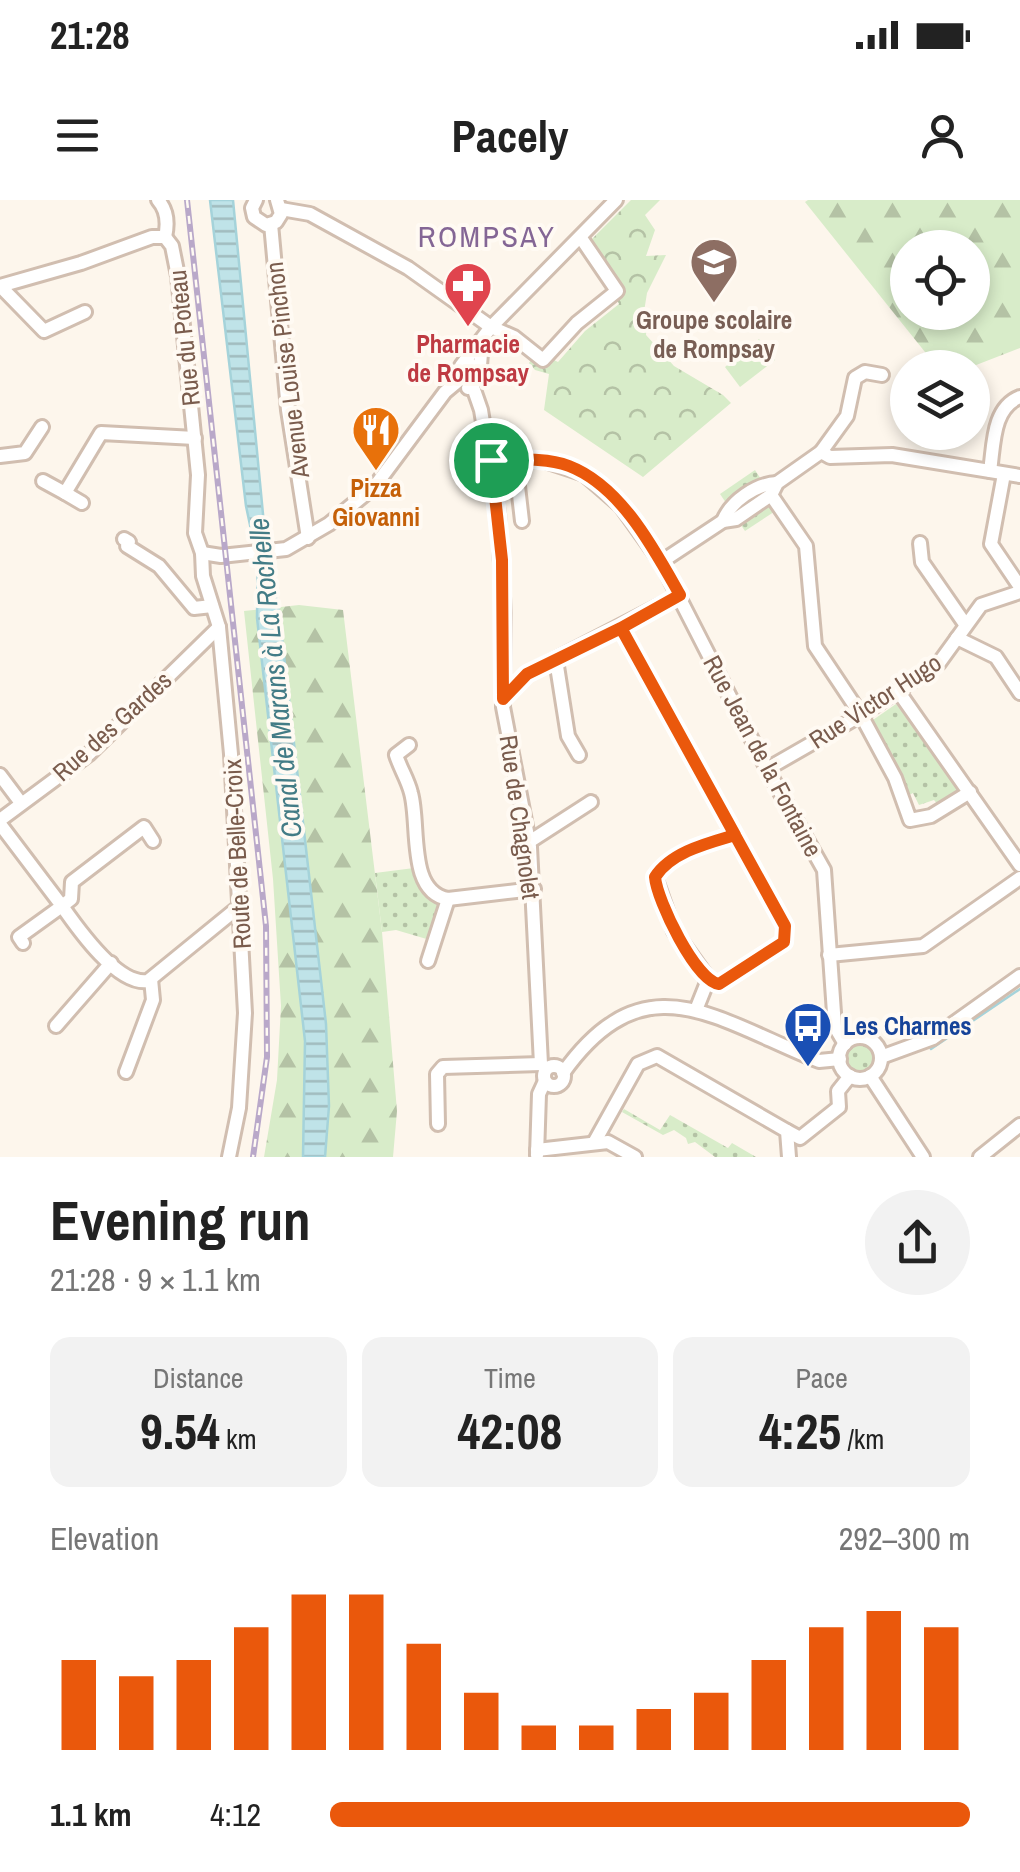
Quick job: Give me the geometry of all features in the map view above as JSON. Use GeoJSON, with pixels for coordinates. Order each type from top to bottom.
{"type":"FeatureCollection","features":[{"type":"Feature","properties":{"kind":"street"},"geometry":{"type":"LineString","coordinates":[[158,200],[164,206],[165,236]]}},
{"type":"Feature","properties":{"kind":"street"},"geometry":{"type":"LineString","coordinates":[[256,200],[252,208],[254,218],[261,224],[271,224],[279,218],[279,204],[310,214],[408,268],[487,332],[514,337],[543,360],[577,323],[617,291],[580,238]]}},
{"type":"Feature","properties":{"kind":"street"},"geometry":{"type":"LineString","coordinates":[[487,332],[479,380],[473,387],[464,388],[457,382],[456,373],[487,332],[616,200]]}},
{"type":"Feature","properties":{"kind":"street","name":"Avenue Louise Pinchon"},"geometry":{"type":"LineString","coordinates":[[271,224],[288,410],[308,538]]}},
{"type":"Feature","properties":{"kind":"street","name":"Rue du Poteau"},"geometry":{"type":"LineString","coordinates":[[0,286],[165,236],[172,246],[177,268],[198,475],[196,533],[202,552]]}},
{"type":"Feature","properties":{"kind":"street"},"geometry":{"type":"LineString","coordinates":[[0,286],[44,330],[85,312]]}},
{"type":"Feature","properties":{"kind":"street"},"geometry":{"type":"LineString","coordinates":[[461,366],[470,364],[479,373]]}},
{"type":"Feature","properties":{"kind":"street"},"geometry":{"type":"LineString","coordinates":[[661,562],[821,452],[847,416],[855,378],[865,372],[882,375]]}},
{"type":"Feature","properties":{"kind":"street"},"geometry":{"type":"LineString","coordinates":[[202,552],[210,556],[281,550],[329,524],[374,486],[445,392],[457,382]]}},
{"type":"Feature","properties":{"kind":"street","name":"Rue de Chagnolet"},"geometry":{"type":"LineString","coordinates":[[473,387],[482,410],[491,460],[502,560],[503,699],[529,842],[550,1074],[537,1154]]}},
{"type":"Feature","properties":{"kind":"street"},"geometry":{"type":"LineString","coordinates":[[1020,397],[1001,411],[990,544],[1020,589]]}},
{"type":"Feature","properties":{"kind":"street"},"geometry":{"type":"LineString","coordinates":[[0,456],[25,453],[42,428]]}},
{"type":"Feature","properties":{"kind":"street"},"geometry":{"type":"LineString","coordinates":[[64,493],[101,433],[195,438]]}},
{"type":"Feature","properties":{"kind":"street"},"geometry":{"type":"LineString","coordinates":[[821,452],[830,456],[892,455],[1020,476]]}},
{"type":"Feature","properties":{"kind":"street","name":"Rue Jean de la Fontaine"},"geometry":{"type":"LineString","coordinates":[[491,460],[557,463],[584,474],[621,506],[661,562],[824,870],[834,1027],[845,1044]]}},
{"type":"Feature","properties":{"kind":"street"},"geometry":{"type":"LineString","coordinates":[[515,460],[522,521]]}},
{"type":"Feature","properties":{"kind":"street"},"geometry":{"type":"LineString","coordinates":[[43,481],[82,503]]}},
{"type":"Feature","properties":{"kind":"street"},"geometry":{"type":"LineString","coordinates":[[771,487],[806,546],[815,646],[862,715],[895,778],[910,820],[931,816],[970,792]]}},
{"type":"Feature","properties":{"kind":"street"},"geometry":{"type":"LineString","coordinates":[[306,516],[329,524]]}},
{"type":"Feature","properties":{"kind":"street"},"geometry":{"type":"LineString","coordinates":[[124,539],[130,542],[127,546],[160,566],[194,608],[212,606]]}},
{"type":"Feature","properties":{"kind":"street"},"geometry":{"type":"LineString","coordinates":[[920,544],[922,562],[965,624]]}},
{"type":"Feature","properties":{"kind":"street"},"geometry":{"type":"LineString","coordinates":[[159,546],[160,566]]}},
{"type":"Feature","properties":{"kind":"street","name":"Route de Belle-Croix"},"geometry":{"type":"LineString","coordinates":[[202,552],[203,576],[219,627],[231,754],[245,1013],[239,1108],[229,1157]]}},
{"type":"Feature","properties":{"kind":"street","name":"Rue Victor Hugo"},"geometry":{"type":"LineString","coordinates":[[768,769],[862,715],[939,664],[981,606],[1020,589]]}},
{"type":"Feature","properties":{"kind":"street"},"geometry":{"type":"LineString","coordinates":[[503,699],[527,674],[680,595]]}},
{"type":"Feature","properties":{"kind":"street","name":"Rue des Gardes"},"geometry":{"type":"LineString","coordinates":[[111,963],[88,942],[0,822],[88,754],[219,627]]}},
{"type":"Feature","properties":{"kind":"street"},"geometry":{"type":"LineString","coordinates":[[621,628],[785,926],[784,942],[713,982],[700,1004]]}},
{"type":"Feature","properties":{"kind":"street"},"geometry":{"type":"LineString","coordinates":[[957,638],[996,657],[1020,692]]}},
{"type":"Feature","properties":{"kind":"street"},"geometry":{"type":"LineString","coordinates":[[556,660],[568,736],[579,755]]}},
{"type":"Feature","properties":{"kind":"street"},"geometry":{"type":"LineString","coordinates":[[503,673],[527,674]]}},
{"type":"Feature","properties":{"kind":"street"},"geometry":{"type":"LineString","coordinates":[[898,691],[1020,864]]}},
{"type":"Feature","properties":{"kind":"street"},"geometry":{"type":"LineString","coordinates":[[409,745],[396,755],[411,792],[423,882],[435,896],[448,899],[534,889]]}},
{"type":"Feature","properties":{"kind":"street"},"geometry":{"type":"LineString","coordinates":[[0,775],[22,803]]}},
{"type":"Feature","properties":{"kind":"street"},"geometry":{"type":"LineString","coordinates":[[529,842],[590,802]]}},
{"type":"Feature","properties":{"kind":"street"},"geometry":{"type":"LineString","coordinates":[[23,942],[19,938],[70,899],[72,882],[144,827],[153,841]]}},
{"type":"Feature","properties":{"kind":"street"},"geometry":{"type":"LineString","coordinates":[[713,982],[674,930],[655,877],[678,856],[735,835]]}},
{"type":"Feature","properties":{"kind":"street"},"geometry":{"type":"LineString","coordinates":[[829,954],[923,946],[1020,878]]}},
{"type":"Feature","properties":{"kind":"street"},"geometry":{"type":"LineString","coordinates":[[428,961],[448,899]]}},
{"type":"Feature","properties":{"kind":"street"},"geometry":{"type":"LineString","coordinates":[[56,1026],[111,963],[132,980],[143,983],[240,906]]}},
{"type":"Feature","properties":{"kind":"street"},"geometry":{"type":"LineString","coordinates":[[881,1056],[902,1052],[932,1038],[1020,976]]}},
{"type":"Feature","properties":{"kind":"street"},"geometry":{"type":"LineString","coordinates":[[126,1072],[153,1000],[151,979]]}},
{"type":"Feature","properties":{"kind":"street"},"geometry":{"type":"LineString","coordinates":[[438,1124],[438,1069],[550,1074],[630,1010],[700,1004],[819,1061],[840,1059]]}},
{"type":"Feature","properties":{"kind":"street"},"geometry":{"type":"LineString","coordinates":[[859,1037],[870,1039],[881,1056],[877,1070],[870,1076],[850,1076],[840,1059],[845,1044],[859,1037]]}},
{"type":"Feature","properties":{"kind":"street"},"geometry":{"type":"LineString","coordinates":[[594,1143],[638,1064],[656,1056],[800,1138]]}},
{"type":"Feature","properties":{"kind":"street"},"geometry":{"type":"LineString","coordinates":[[788,1152],[840,1107],[838,1091],[850,1076]]}},
{"type":"Feature","properties":{"kind":"street"},"geometry":{"type":"LineString","coordinates":[[870,1076],[923,1157]]}},
{"type":"Feature","properties":{"kind":"street"},"geometry":{"type":"LineString","coordinates":[[980,1157],[1020,1125]]}},
{"type":"Feature","properties":{"kind":"street"},"geometry":{"type":"LineString","coordinates":[[786,1131],[788,1152]]}},
{"type":"Feature","properties":{"kind":"street"},"geometry":{"type":"LineString","coordinates":[[537,1154],[608,1142],[636,1157]]}},
{"type":"Feature","properties":{"kind":"green space"},"geometry":{"type":"Polygon","coordinates":[[[631,200],[660,200],[645,215],[655,230],[646,256],[666,255],[647,293],[643,318],[647,320],[646,335],[674,366],[731,403],[643,477],[544,410],[549,374],[535,370],[529,363],[533,357],[544,367],[550,358],[558,362],[585,331],[619,304],[586,245],[631,200]]]}},
{"type":"Feature","properties":{"kind":"green space"},"geometry":{"type":"Polygon","coordinates":[[[1020,200],[1020,348],[990,360],[990,350],[923,350],[907,330],[990,330],[990,230],[890,230],[890,308],[805,202],[1020,200]]]}},
{"type":"Feature","properties":{"kind":"green space"},"geometry":{"type":"Polygon","coordinates":[[[759,339],[775,360],[740,387],[725,367],[759,339]]]}},
{"type":"Feature","properties":{"kind":"green space"},"geometry":{"type":"Polygon","coordinates":[[[755,470],[780,508],[745,531],[720,494],[755,470]]]}},
{"type":"Feature","properties":{"kind":"green space"},"geometry":{"type":"Polygon","coordinates":[[[299,605],[343,610],[382,932],[397,1111],[393,1157],[264,1157],[277,1080],[281,1006],[273,879],[244,611],[299,605]]]}},
{"type":"Feature","properties":{"kind":"green space"},"geometry":{"type":"Polygon","coordinates":[[[896,704],[961,789],[939,806],[934,800],[919,805],[913,793],[907,796],[870,722],[896,704]]]}},
{"type":"Feature","properties":{"kind":"green space"},"geometry":{"type":"Polygon","coordinates":[[[414,868],[422,891],[442,903],[430,940],[396,930],[382,932],[375,873],[414,868]]]}},
{"type":"Feature","properties":{"kind":"green space"},"geometry":{"type":"Polygon","coordinates":[[[860,1043],[871,1047],[875,1058],[871,1069],[860,1073],[849,1069],[845,1058],[849,1047],[860,1043]]]}},
{"type":"Feature","properties":{"kind":"green space"},"geometry":{"type":"Polygon","coordinates":[[[624,1109],[660,1130],[670,1115],[728,1148],[732,1143],[756,1157],[715,1157],[695,1142],[688,1144],[674,1130],[663,1135],[622,1112],[624,1109]]]}},
{"type":"Feature","properties":{"kind":"water","name":"Canal de Marans à La Rochelle"},"geometry":{"type":"Polygon","coordinates":[[[210,200],[233,200],[267,556],[279,612],[326,1024],[329,1106],[325,1157],[303,1157],[305,1041],[257,618],[258,546],[246,506],[210,200]]]}},
{"type":"Feature","properties":{"kind":"waterway"},"geometry":{"type":"LineString","coordinates":[[931,1049],[1020,989]]}},
{"type":"Feature","properties":{"kind":"railway"},"geometry":{"type":"LineString","coordinates":[[187,200],[266,926],[267,1057],[253,1157]]}},
{"type":"Feature","properties":{"kind":"place","name":"Groupe scolaire de Rompsay"},"geometry":{"type":"Point","coordinates":[714,304]}},
{"type":"Feature","properties":{"kind":"place","name":"Pharmacie de Rompsay"},"geometry":{"type":"Point","coordinates":[468,328]}},
{"type":"Feature","properties":{"kind":"place","name":"Pizza Giovanni"},"geometry":{"type":"Point","coordinates":[376,472]}},
{"type":"Feature","properties":{"kind":"place","name":"Les Charmes"},"geometry":{"type":"Point","coordinates":[808,1068]}},
{"type":"Feature","properties":{"kind":"district","name":"ROMPSAY"},"geometry":{"type":"Point","coordinates":[487,237]}},
{"type":"Feature","properties":{"kind":"route"},"geometry":{"type":"LineString","coordinates":[[491,460],[502,560],[503,699],[527,674],[621,628],[735,835],[785,926],[784,942],[719,984],[708,980],[674,930],[655,877],[678,856],[735,835],[678,731],[621,628],[680,595],[621,506],[584,474],[570,466],[545,461],[491,460]]}}]}
